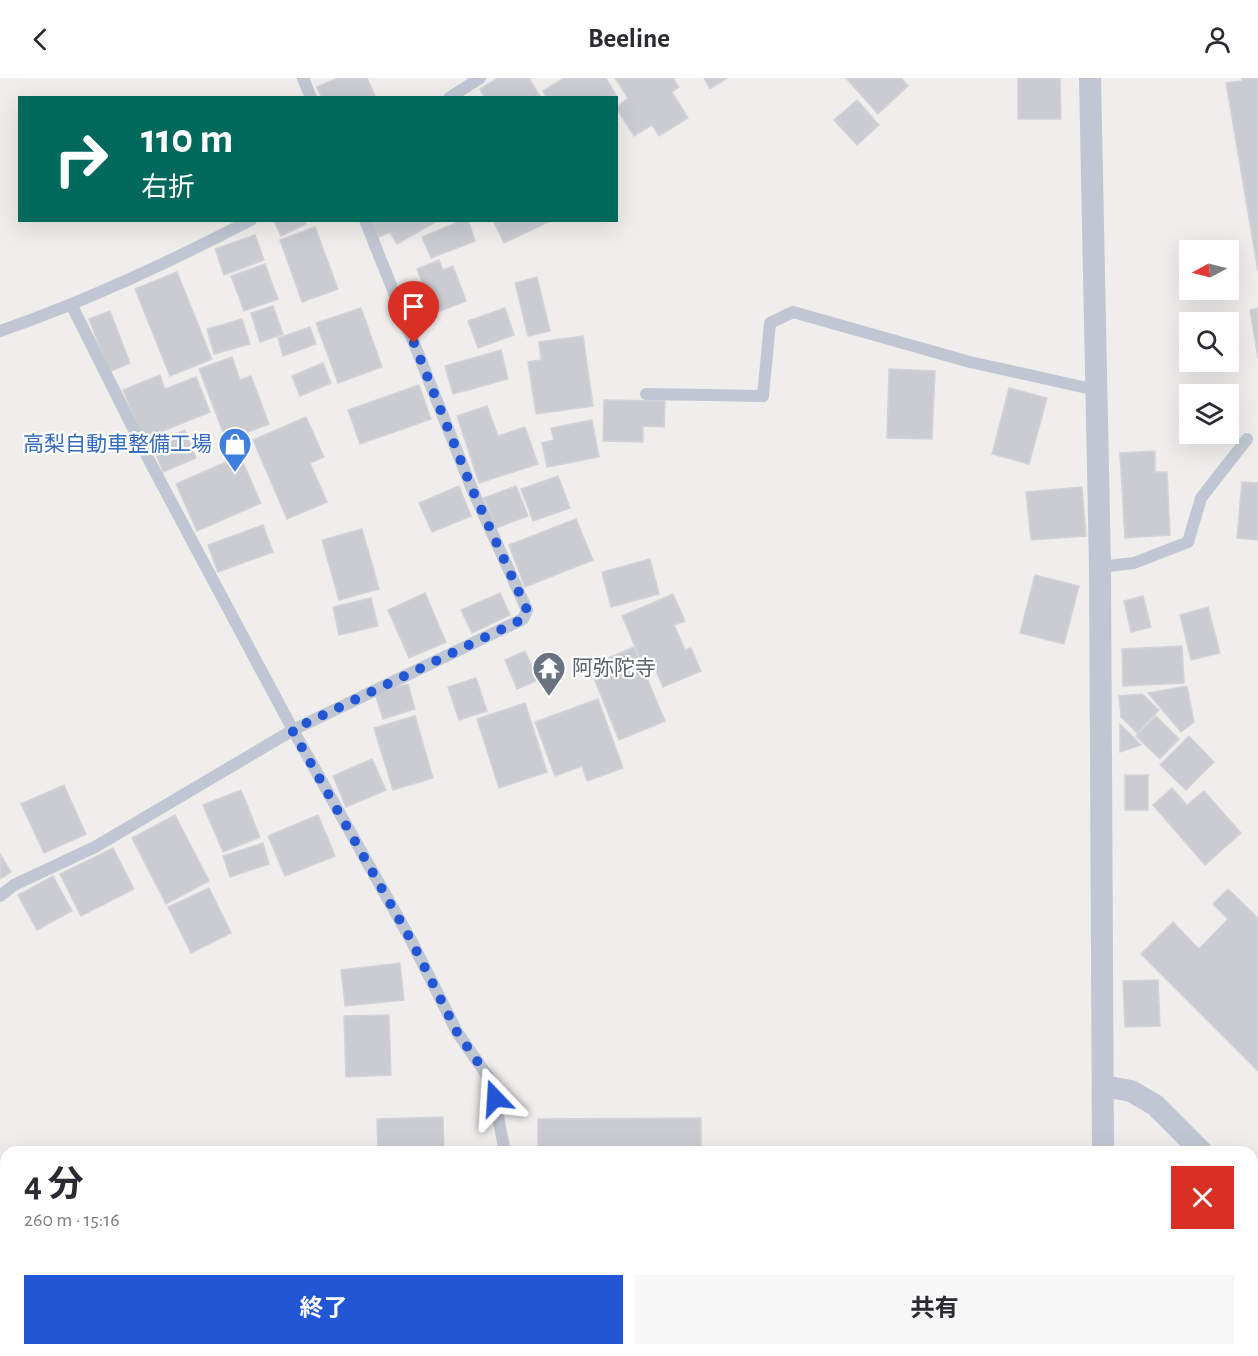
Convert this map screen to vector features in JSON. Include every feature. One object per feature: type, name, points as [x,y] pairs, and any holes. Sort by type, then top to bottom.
[{"type":"street","points":[[1090,78],[1100,567],[1103,1146]]},
{"type":"street","points":[[1104,1086],[1131,1091],[1155,1105],[1196,1146]]},
{"type":"lane","points":[[303,78],[309,96]]},
{"type":"lane","points":[[452,96],[480,78]]},
{"type":"lane","points":[[0,331],[72,306],[156,269],[247,222]]},
{"type":"lane","points":[[0,896],[14,885],[95,847],[292,730],[523,619],[527,610],[472,489],[366,222]]},
{"type":"lane","points":[[72,306],[151,464],[292,730],[412,942],[457,1032],[491,1081],[504,1146]]},
{"type":"lane","points":[[646,394],[763,396],[770,323],[793,312],[970,362],[1096,390]]},
{"type":"lane","points":[[1100,567],[1134,563],[1188,542],[1201,498],[1247,439]]},
{"type":"building","points":[[338,78],[367,78],[375,96],[321,96],[317,87]]},
{"type":"building","points":[[498,78],[529,78],[540,96],[484,96],[480,89]]},
{"type":"building","points":[[564,78],[606,78],[616,95],[546,96],[543,91]]},
{"type":"building","points":[[615,78],[673,78],[679,87],[672,92],[688,118],[659,136],[652,125],[634,136],[618,111],[618,106],[628,98]]},
{"type":"building","points":[[704,78],[727,78],[710,89]]},
{"type":"building","points":[[846,78],[901,78],[908,86],[878,114]]},
{"type":"building","points":[[1018,78],[1060,78],[1061,119],[1018,119]]},
{"type":"building","points":[[1242,78],[1258,78],[1258,271],[1226,83],[1242,81]]},
{"type":"building","points":[[857,100],[879,125],[857,145],[834,120]]},
{"type":"building","points":[[274,222],[306,222],[306,224],[281,236]]},
{"type":"building","points":[[371,222],[436,222],[397,244],[390,232],[379,237]]},
{"type":"building","points":[[458,222],[469,222],[475,241],[431,258],[422,237]]},
{"type":"building","points":[[494,222],[548,222],[504,243]]},
{"type":"building","points":[[315,227],[338,289],[302,302],[280,240]]},
{"type":"building","points":[[255,235],[264,260],[224,275],[215,249]]},
{"type":"building","points":[[439,260],[443,270],[453,266],[466,301],[420,319],[408,287],[422,282],[417,269]]},
{"type":"building","points":[[265,264],[278,299],[244,311],[231,276]]},
{"type":"building","points":[[177,272],[212,359],[170,376],[135,289]]},
{"type":"building","points":[[537,277],[550,331],[528,336],[515,283]]},
{"type":"building","points":[[273,306],[283,334],[260,342],[251,313]]},
{"type":"building","points":[[361,308],[382,367],[338,383],[316,323]]},
{"type":"building","points":[[505,308],[514,335],[478,348],[468,321]]},
{"type":"building","points":[[1258,308],[1258,358],[1250,310]]},
{"type":"building","points":[[110,311],[130,363],[109,372],[89,319]]},
{"type":"building","points":[[242,319],[250,344],[214,354],[207,329]]},
{"type":"building","points":[[310,327],[316,344],[283,356],[278,338]]},
{"type":"building","points":[[583,336],[593,406],[536,414],[528,362],[541,360],[539,342]]},
{"type":"building","points":[[501,350],[508,379],[453,394],[445,366]]},
{"type":"building","points":[[232,357],[240,380],[251,376],[269,424],[226,440],[199,369]]},
{"type":"building","points":[[323,363],[331,383],[300,396],[292,376]]},
{"type":"building","points":[[889,369],[935,371],[932,439],[887,438]]},
{"type":"building","points":[[160,375],[165,389],[196,377],[210,412],[143,439],[123,390]]},
{"type":"building","points":[[419,385],[431,419],[360,444],[348,410]]},
{"type":"building","points":[[1009,388],[1047,398],[1029,464],[992,454]]},
{"type":"building","points":[[604,400],[665,401],[664,427],[643,426],[643,442],[603,441]]},
{"type":"building","points":[[487,406],[498,436],[525,427],[538,464],[479,483],[457,416]]},
{"type":"building","points":[[306,417],[324,457],[310,463],[327,502],[287,519],[253,440]]},
{"type":"building","points":[[592,420],[599,457],[547,467],[542,443],[554,440],[551,428]]},
{"type":"building","points":[[185,430],[196,458],[163,472],[152,444]]},
{"type":"building","points":[[1155,451],[1155,472],[1167,472],[1170,535],[1125,538],[1120,453]]},
{"type":"building","points":[[240,456],[261,503],[197,531],[176,484]]},
{"type":"building","points":[[558,476],[570,508],[533,521],[521,489]]},
{"type":"building","points":[[1242,482],[1258,483],[1258,540],[1237,538]]},
{"type":"building","points":[[459,486],[471,516],[432,532],[419,503]]},
{"type":"building","points":[[516,486],[528,516],[496,528],[484,498]]},
{"type":"building","points":[[1082,487],[1086,536],[1031,540],[1026,492]]},
{"type":"building","points":[[576,519],[593,560],[525,587],[509,545]]},
{"type":"building","points":[[263,525],[273,552],[218,572],[208,545]]},
{"type":"building","points":[[362,529],[379,589],[339,600],[322,540]]},
{"type":"building","points":[[650,559],[659,594],[611,607],[602,572]]},
{"type":"building","points":[[1035,575],[1079,586],[1064,644],[1020,633]]},
{"type":"building","points":[[425,593],[446,642],[409,658],[388,610]]},
{"type":"building","points":[[500,593],[510,615],[472,633],[461,610]]},
{"type":"building","points":[[673,594],[685,621],[674,625],[685,650],[691,648],[701,671],[663,687],[653,664],[644,667],[622,616]]},
{"type":"building","points":[[1143,596],[1151,627],[1131,632],[1124,601]]},
{"type":"building","points":[[371,598],[378,626],[339,635],[333,607]]},
{"type":"building","points":[[1208,607],[1220,653],[1191,660],[1180,615]]},
{"type":"building","points":[[1182,646],[1184,683],[1123,686],[1122,649]]},
{"type":"building","points":[[634,647],[665,721],[619,740],[589,666]]},
{"type":"building","points":[[525,651],[538,680],[517,689],[505,660]]},
{"type":"building","points":[[476,678],[487,711],[459,720],[448,687]]},
{"type":"building","points":[[408,684],[415,709],[383,719],[375,694]]},
{"type":"building","points":[[1187,686],[1194,722],[1181,732],[1148,693]]},
{"type":"building","points":[[1142,694],[1159,710],[1137,733],[1121,717],[1119,696]]},
{"type":"building","points":[[598,699],[623,768],[587,781],[582,766],[555,776],[535,722]]},
{"type":"building","points":[[525,703],[547,772],[499,788],[477,719]]},
{"type":"building","points":[[415,716],[433,778],[393,790],[374,728]]},
{"type":"building","points":[[1156,716],[1179,739],[1160,759],[1136,736]]},
{"type":"building","points":[[1120,724],[1141,745],[1120,752]]},
{"type":"building","points":[[1189,736],[1214,762],[1186,790],[1160,765]]},
{"type":"building","points":[[372,759],[386,790],[346,807],[333,776]]},
{"type":"building","points":[[1125,775],[1148,775],[1148,810],[1125,810]]},
{"type":"building","points":[[64,785],[86,834],[44,853],[21,804]]},
{"type":"building","points":[[1172,788],[1187,805],[1204,791],[1241,833],[1205,865],[1153,805]]},
{"type":"building","points":[[241,790],[260,837],[223,852],[203,805]]},
{"type":"building","points":[[175,815],[209,881],[166,904],[132,838]]},
{"type":"building","points":[[318,815],[335,856],[285,876],[268,836]]},
{"type":"building","points":[[263,843],[269,864],[230,877],[223,856]]},
{"type":"building","points":[[113,848],[134,889],[81,916],[60,874]]},
{"type":"building","points":[[0,854],[11,872],[0,879]]},
{"type":"building","points":[[53,876],[72,911],[37,930],[18,895]]},
{"type":"building","points":[[209,888],[231,933],[191,953],[168,907]]},
{"type":"building","points":[[1228,889],[1258,918],[1258,1071],[1141,954],[1173,922],[1199,949],[1228,919],[1213,904]]},
{"type":"building","points":[[400,963],[404,1000],[345,1006],[341,970]]},
{"type":"building","points":[[1158,980],[1160,1026],[1125,1027],[1123,981]]},
{"type":"building","points":[[389,1015],[391,1075],[346,1077],[344,1016]]},
{"type":"building","points":[[443,1117],[444,1146],[378,1146],[377,1119]]},
{"type":"building","points":[[701,1118],[701,1146],[538,1146],[538,1119]]},
{"type":"place","name":"高梨自動車整備工場","points":[[235,473]]},
{"type":"place","name":"阿弥陀寺","points":[[549,697]]},
{"type":"route","points":[[414,343],[472,489],[527,610],[523,619],[292,730],[412,942],[457,1032],[491,1081],[495,1098]]}]
